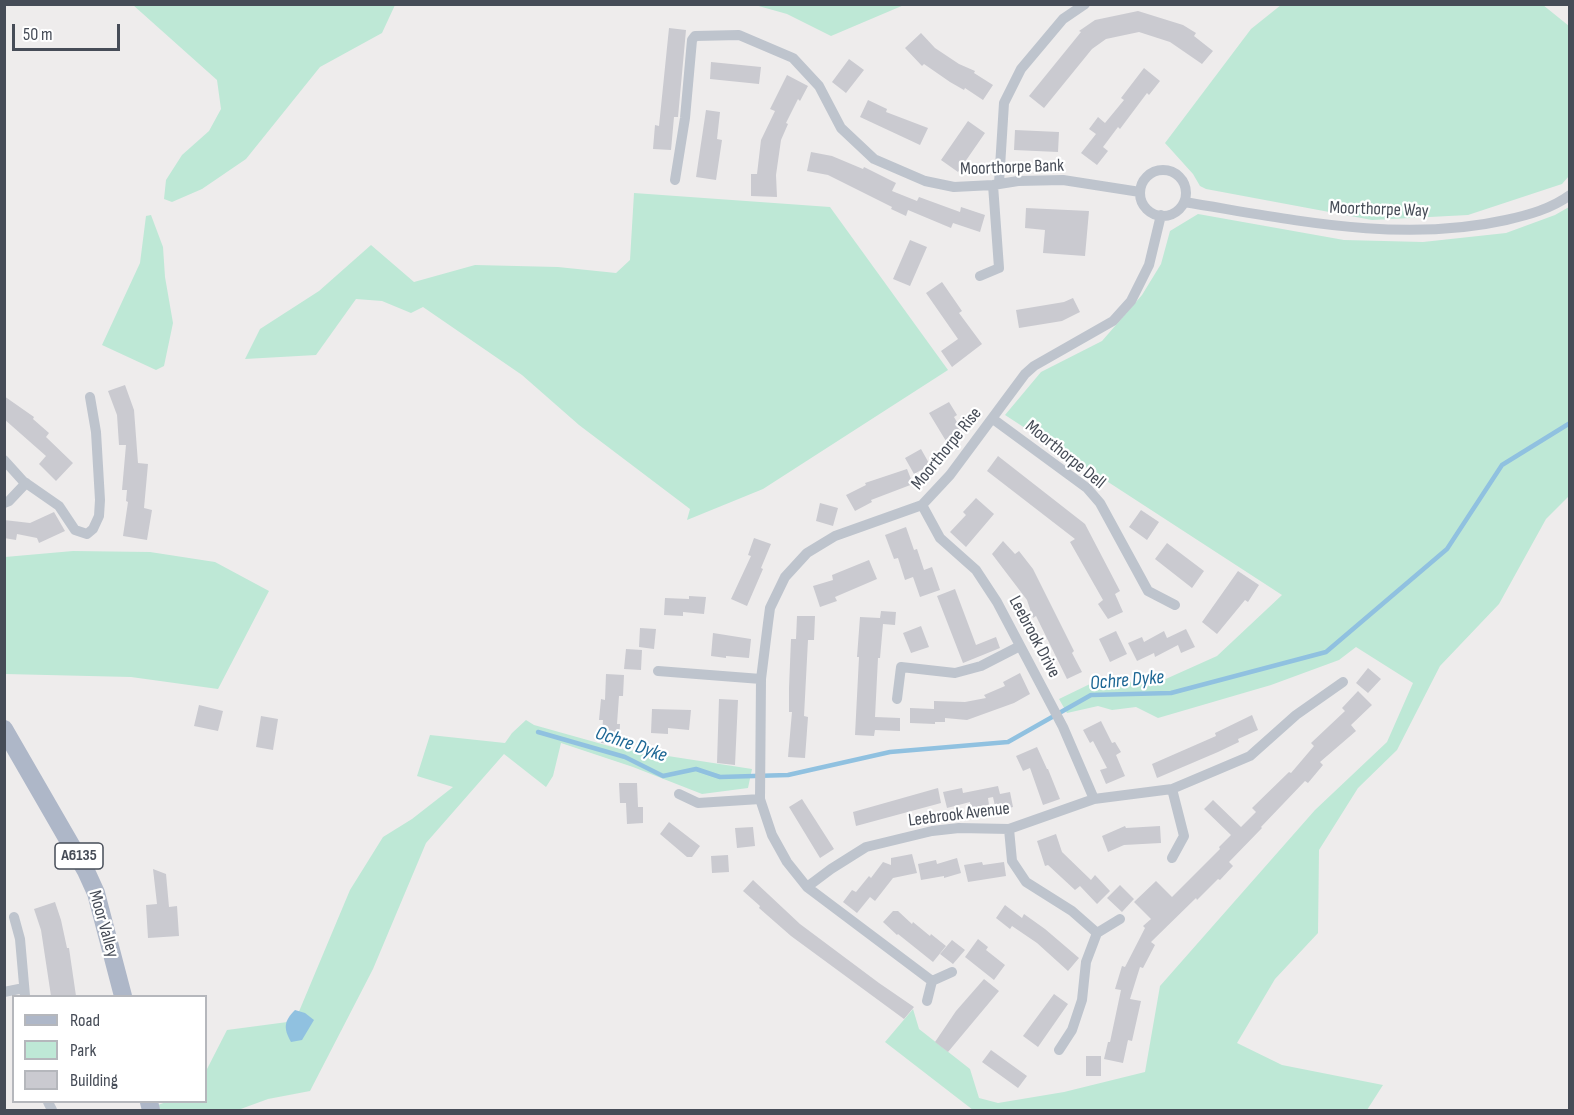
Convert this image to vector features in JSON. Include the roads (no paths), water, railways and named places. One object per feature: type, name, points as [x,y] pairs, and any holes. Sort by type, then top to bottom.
[{"type":"main road","name":"Moor Valley","points":[[4,729],[90,878],[123,995]]},
{"type":"street","points":[[980,276],[999,268],[996,184],[1004,103],[1022,69],[1063,19],[1085,4]]},
{"type":"street","name":"Moorthorpe Bank","points":[[675,180],[685,118],[692,40],[695,36],[739,35],[793,58],[819,86],[841,128],[874,159],[925,181],[954,187],[1018,180],[1063,180],[1140,192]]},
{"type":"street","points":[[1168,171],[1176,174],[1184,185],[1184,202],[1173,213],[1161,216],[1146,209],[1140,192],[1141,184],[1146,177],[1153,172],[1168,171]]},
{"type":"street","name":"Moorthorpe Way","points":[[1184,202],[1332,226],[1411,231],[1497,222],[1532,214],[1569,195]]},
{"type":"street","name":"Moorthorpe Rise","points":[[932,981],[807,887],[787,862],[772,835],[760,795],[761,679],[770,608],[785,577],[807,554],[835,536],[922,506],[950,475],[1025,374],[1034,366],[1113,321],[1131,301],[1149,265],[1161,216]]},
{"type":"street","points":[[4,460],[26,483],[59,506],[75,530],[87,534],[93,529],[99,516],[100,500],[96,432],[90,397]]},
{"type":"street","name":"Moorthorpe Dell","points":[[993,419],[1087,488],[1100,503],[1148,591],[1175,605]]},
{"type":"street","points":[[4,503],[9,501],[26,483]]},
{"type":"street","name":"Leebrook Drive","points":[[922,506],[940,538],[976,570],[997,602],[1063,727],[1094,799]]},
{"type":"street","points":[[897,699],[901,667],[955,673],[981,666],[1020,646]]},
{"type":"street","points":[[658,671],[761,679]]},
{"type":"street","name":"Leebrook Avenue","points":[[807,887],[866,847],[932,831],[960,828],[1009,828],[1094,799],[1172,789],[1250,756],[1296,715],[1343,682]]},
{"type":"street","points":[[1172,789],[1184,836],[1172,858]]},
{"type":"street","points":[[679,794],[698,803],[760,795]]},
{"type":"street","points":[[1009,828],[1012,861],[1026,882],[1072,911],[1097,933]]},
{"type":"street","points":[[4,992],[24,992],[20,939],[14,916]]},
{"type":"street","points":[[1059,1050],[1072,1030],[1082,1000],[1086,962],[1097,933],[1120,920]]},
{"type":"street","points":[[927,1001],[932,981],[952,972]]},
{"type":"water","points":[[295,1010],[305,1013],[314,1020],[302,1040],[291,1042],[286,1025]]},
{"type":"waterway","name":"Ochre Dyke","points":[[538,732],[625,757],[663,776],[696,769],[720,777],[788,775],[890,752],[1008,742],[1091,695],[1171,693],[1326,652],[1447,549],[1502,465],[1570,423]]}]
